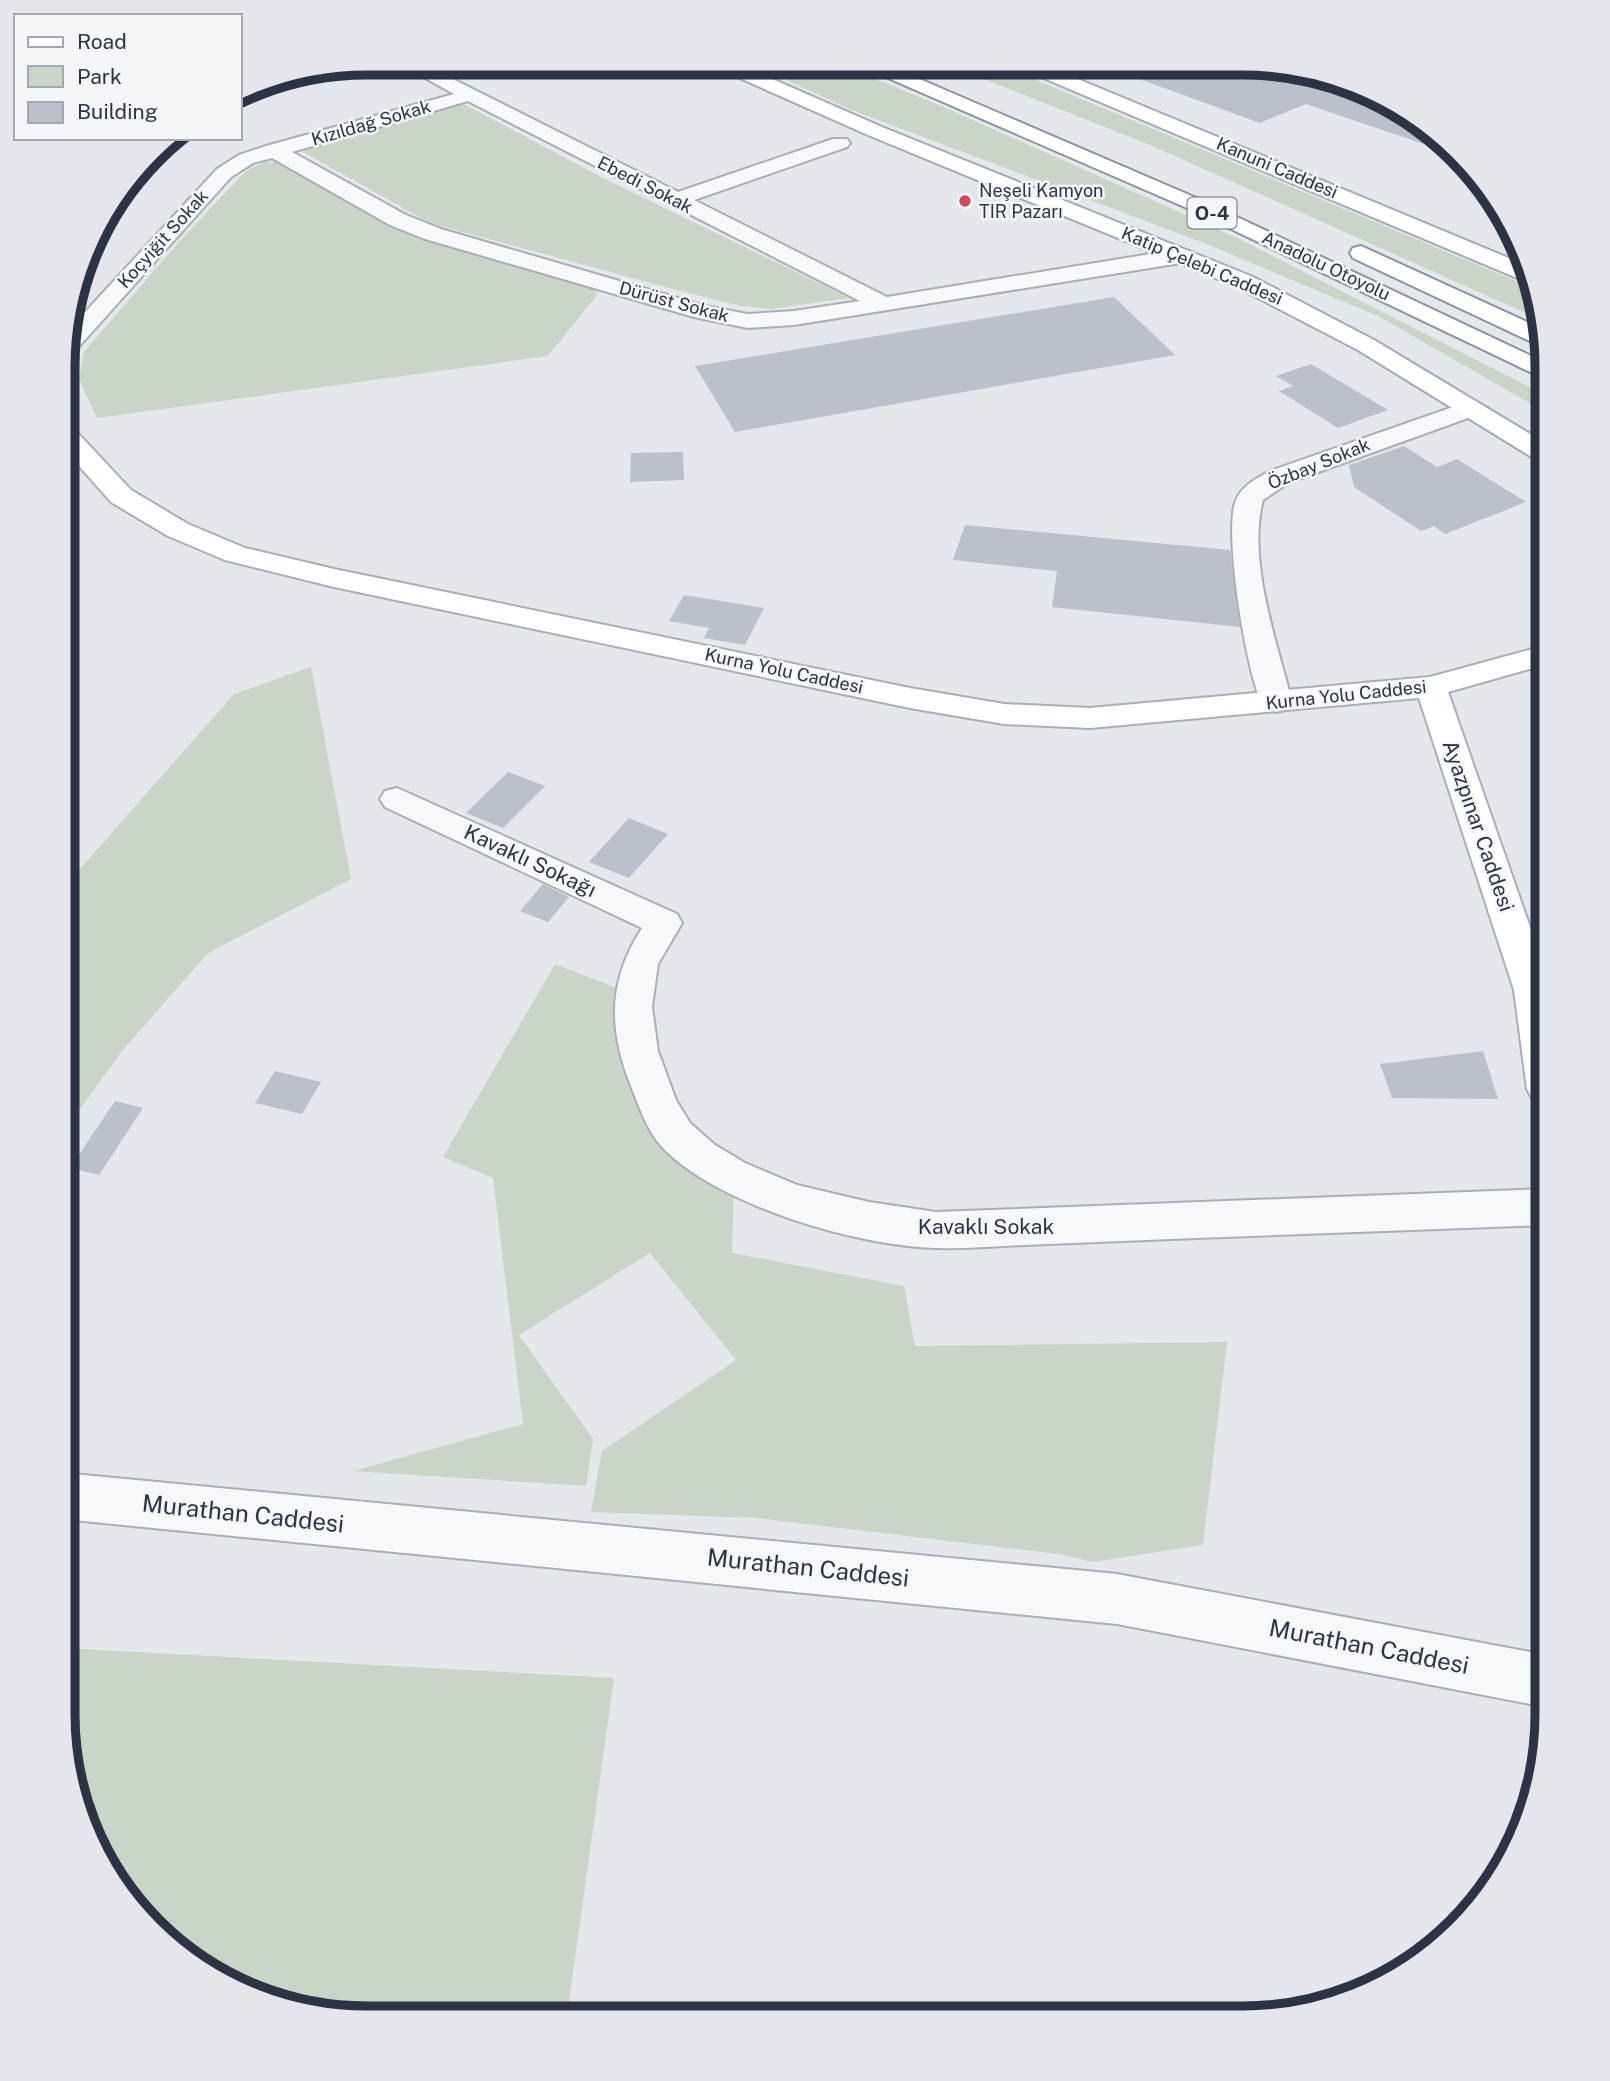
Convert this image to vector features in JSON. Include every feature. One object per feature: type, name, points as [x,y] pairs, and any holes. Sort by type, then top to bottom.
[{"type":"main road","name":"Katip Çelebi Caddesi","points":[[748,75],[875,131],[1181,256],[1307,312],[1535,448]]},
{"type":"main road","name":"Anadolu Otoyolu","points":[[896,75],[1194,204],[1535,367]]},
{"type":"main road","name":"Kanuni Caddesi","points":[[1052,75],[1518,270]]},
{"type":"main road","points":[[875,131],[1135,225],[1265,277],[1370,328],[1535,423]]},
{"type":"main road","name":"Anadolu Otoyolu","points":[[1342,245],[1532,334]]},
{"type":"main road","name":"Kurna Yolu Caddesi","points":[[75,445],[121,496],[178,530],[235,554],[334,578],[910,698],[1004,714],[1090,719],[1431,687],[1535,657]]},
{"type":"main road","name":"Ayazpınar Caddesi","points":[[1431,687],[1533,990],[1535,1004]]},
{"type":"street","name":"Ebedi Sokak","points":[[431,75],[884,304]]},
{"type":"street","name":"Kızıldağ Sokak","points":[[273,150],[470,95]]},
{"type":"street","points":[[674,200],[840,143]]},
{"type":"street","name":"Dürüst Sokak","points":[[273,150],[420,229],[702,312],[738,319],[769,321],[1181,256]]},
{"type":"street","name":"Koçyiğit Sokak","points":[[77,334],[224,173],[246,159],[273,150]]},
{"type":"street","name":"Özbay Sokak","points":[[1276,702],[1250,580],[1244,533],[1246,509],[1253,493],[1279,477],[1470,408]]},
{"type":"street","name":"Kavaklı Sokağı","points":[[397,799],[664,923]]},
{"type":"street","name":"Kavaklı Sokak","points":[[664,923],[640,964],[633,1009],[639,1060],[657,1102],[675,1133],[699,1156],[741,1180],[807,1206],[874,1224],[936,1230],[1535,1207]]},
{"type":"street","name":"Murathan Caddesi","points":[[75,1497],[1117,1599],[1535,1679]]},
{"type":"green space","points":[[776,75],[866,75],[939,105],[1237,238],[1535,390],[1535,406],[1378,316],[1204,243],[849,109]]},
{"type":"green space","points":[[974,75],[1024,75],[1522,284],[1530,315],[1150,145]]},
{"type":"green space","points":[[464,104],[603,178],[849,298],[771,309],[741,306],[673,289],[430,223],[303,152],[310,144]]},
{"type":"green space","points":[[265,162],[279,162],[426,241],[592,286],[597,295],[548,356],[97,418],[79,379],[84,352],[177,244],[240,177],[249,169]]},
{"type":"green space","points":[[311,667],[351,879],[208,953],[122,1051],[75,1116],[75,875],[234,694]]},
{"type":"green space","points":[[555,964],[627,992],[618,1019],[623,1064],[647,1118],[734,1187],[732,1253],[904,1286],[915,1346],[1227,1342],[1203,1545],[1092,1562],[1059,1554],[756,1518],[591,1512],[602,1451],[736,1360],[650,1253],[519,1335],[593,1439],[586,1486],[353,1471],[523,1424],[493,1178],[443,1157]]},
{"type":"green space","points":[[75,1649],[614,1678],[568,2006],[348,2005],[292,1996],[238,1976],[205,1957],[175,1933],[148,1906],[124,1876],[97,1826],[85,1789],[78,1752]]},
{"type":"building","points":[[1128,75],[1262,76],[1318,85],[1355,97],[1389,114],[1435,148],[1306,104],[1260,123]]},
{"type":"building","points":[[1114,297],[1175,355],[735,432],[695,366]]},
{"type":"building","points":[[1311,364],[1388,410],[1338,428],[1279,391],[1293,386],[1276,376]]},
{"type":"building","points":[[1404,446],[1437,467],[1457,459],[1526,502],[1445,534],[1434,526],[1421,531],[1354,487],[1349,465]]},
{"type":"building","points":[[683,452],[684,480],[630,482],[631,453]]},
{"type":"building","points":[[965,525],[1230,550],[1240,627],[1052,607],[1057,571],[953,560]]},
{"type":"building","points":[[684,595],[764,608],[745,645],[704,638],[709,628],[669,621]]},
{"type":"building","points":[[508,772],[545,786],[503,828],[466,813]]},
{"type":"building","points":[[629,818],[668,834],[629,878],[589,862]]},
{"type":"building","points":[[543,884],[569,897],[548,922],[520,911]]},
{"type":"building","points":[[1483,1051],[1498,1099],[1392,1098],[1380,1064]]},
{"type":"building","points":[[275,1071],[321,1082],[302,1114],[255,1103]]},
{"type":"building","points":[[115,1101],[143,1108],[99,1175],[75,1169],[75,1161]]},
{"type":"place","name":"Neşeli Kamyon TIR Pazarı","points":[[965,201]]}]
